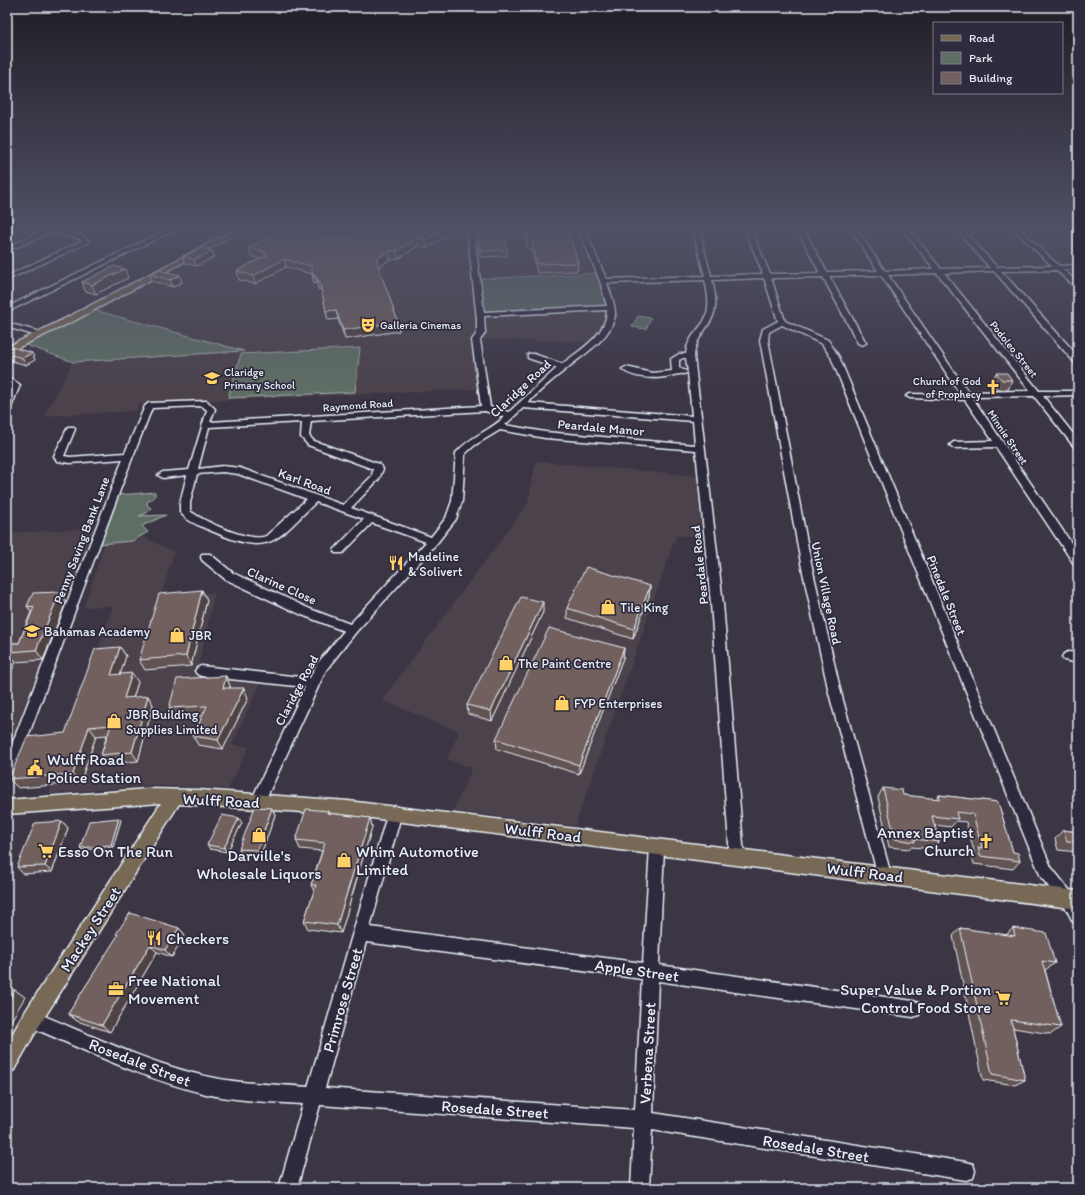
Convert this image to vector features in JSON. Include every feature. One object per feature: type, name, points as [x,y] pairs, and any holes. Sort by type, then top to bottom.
[{"type":"main road","points":[[7,346],[130,283]]},
{"type":"main road","points":[[7,350],[73,318],[140,283]]},
{"type":"main road","name":"Wulff Road","points":[[7,807],[148,796],[258,801],[395,812],[1072,900]]},
{"type":"main road","name":"Mackey Street","points":[[7,1063],[32,1019],[174,797]]},
{"type":"street","points":[[7,310],[63,283]]},
{"type":"street","points":[[477,283],[481,316],[481,333],[477,337],[486,408]]},
{"type":"street","points":[[481,316],[611,308],[604,283]]},
{"type":"street","name":"Peardale Road","points":[[708,283],[711,314],[690,344],[690,356],[717,604],[737,857]]},
{"type":"street","points":[[769,283],[782,322]]},
{"type":"street","points":[[828,283],[862,343]]},
{"type":"street","name":"Minnie Street","points":[[889,283],[1078,561]]},
{"type":"street","name":"Podoleo Street","points":[[946,283],[1078,446]]},
{"type":"street","points":[[1007,283],[1078,361]]},
{"type":"street","name":"Claridge Road","points":[[258,801],[321,667],[352,629],[433,541],[455,511],[461,453],[472,443],[499,427],[563,367],[587,349],[601,335],[610,320],[611,308]]},
{"type":"street","name":"Union Village Road","points":[[782,322],[766,331],[764,340],[806,563],[835,693],[884,875]]},
{"type":"street","name":"Pinedale Street","points":[[782,322],[824,342],[835,357],[1046,872],[1072,900],[1078,916]]},
{"type":"street","points":[[7,325],[34,333]]},
{"type":"street","points":[[531,356],[563,367]]},
{"type":"street","points":[[679,371],[675,369],[675,359],[682,356],[690,356]]},
{"type":"street","points":[[626,369],[652,375],[667,374],[679,371],[692,374]]},
{"type":"street","points":[[7,378],[16,385],[7,407]]},
{"type":"street","points":[[910,396],[1078,393]]},
{"type":"street","name":"Penny Saving Bank Lane","points":[[7,774],[128,456],[149,406],[204,403],[211,409],[205,425]]},
{"type":"street","points":[[522,405],[698,419]]},
{"type":"street","name":"Raymond Road","points":[[205,425],[486,408],[511,416]]},
{"type":"street","points":[[307,419],[305,437],[310,443],[376,466],[378,469],[376,477],[344,509]]},
{"type":"street","points":[[205,425],[192,472],[185,504],[185,512],[199,521],[254,542],[265,541],[314,498]]},
{"type":"street","name":"Peardale Manor","points":[[499,427],[545,435],[701,448]]},
{"type":"street","points":[[71,429],[59,456],[60,459],[70,460],[128,456]]},
{"type":"street","points":[[954,445],[998,444]]},
{"type":"street","name":"Karl Road","points":[[163,475],[223,469],[240,471],[433,541]]},
{"type":"street","points":[[339,551],[371,518]]},
{"type":"street","name":"Clarine Close","points":[[206,557],[229,576],[306,612],[352,629]]},
{"type":"street","points":[[201,671],[313,683]]},
{"type":"street","name":"Primrose Street","points":[[288,1188],[395,812]]},
{"type":"street","name":"Verbena Street","points":[[640,1188],[657,847]]},
{"type":"street","name":"Apple Street","points":[[361,934],[651,972],[913,1009]]},
{"type":"street","name":"Rosedale Street","points":[[32,1019],[161,1073],[202,1086],[233,1090],[644,1120],[966,1171]]},
{"type":"shaded area","points":[[138,283],[607,283],[615,309],[615,317],[609,332],[600,342],[471,339],[478,389],[139,404],[136,411],[44,416],[73,362],[21,343]]},
{"type":"shaded area","points":[[536,461],[697,476],[702,536],[676,536],[575,826],[453,811],[472,768],[447,759],[459,732],[382,700],[528,503]]},
{"type":"shaded area","name":"Bahamas Academy","points":[[97,528],[7,761],[7,533]]},
{"type":"shaded area","name":"JBR","points":[[138,534],[174,552],[161,597],[215,592],[198,667],[264,675],[232,745],[249,747],[228,789],[151,785],[49,794],[113,606],[84,607],[105,542]]},
{"type":"green space","points":[[477,283],[602,283],[608,307],[484,313]]},
{"type":"green space","points":[[90,309],[244,351],[73,362],[23,344]]},
{"type":"green space","points":[[638,316],[651,318],[646,329],[632,327]]},
{"type":"green space","points":[[360,348],[355,392],[228,398],[241,354]]},
{"type":"green space","points":[[155,492],[155,497],[148,501],[147,505],[151,508],[147,513],[139,516],[166,515],[142,526],[148,532],[132,541],[100,544],[118,495]]},
{"type":"building","points":[[85,283],[97,283],[92,285]]},
{"type":"building","points":[[320,283],[384,283],[398,322],[343,330],[336,310],[326,311]]},
{"type":"building","points":[[7,346],[32,353],[22,358],[7,354]]},
{"type":"building","points":[[996,373],[1007,373],[1012,380],[1002,380]]},
{"type":"building","name":"Tile King","points":[[586,567],[650,586],[634,629],[567,608]]},
{"type":"building","name":"JBR","points":[[202,590],[186,656],[139,660],[159,594]]},
{"type":"building","points":[[60,592],[36,650],[9,652],[7,655],[7,643],[19,643],[34,607],[27,606],[33,593]]},
{"type":"building","name":"The Paint Centre","points":[[521,597],[543,602],[491,711],[467,705]]},
{"type":"building","name":"FYP Enterprises","points":[[549,628],[624,648],[579,765],[496,739]]},
{"type":"building","points":[[120,647],[111,675],[132,673],[124,698],[148,696],[132,752],[101,755],[111,725],[89,727],[73,774],[9,779],[27,737],[65,733],[95,649]]},
{"type":"building","points":[[226,676],[223,688],[244,688],[218,740],[193,736],[207,706],[169,708],[177,679]]},
{"type":"building","points":[[883,788],[902,790],[903,795],[940,799],[939,795],[998,802],[1013,852],[1018,853],[1020,861],[980,856],[978,847],[982,848],[973,814],[956,812],[958,819],[932,816],[939,842],[914,839],[915,842],[895,839]]},
{"type":"building","points":[[255,807],[272,808],[257,850],[239,849]]},
{"type":"building","name":"Whim Automotive Limited","points":[[306,809],[370,818],[337,925],[304,921],[316,885],[311,885],[325,843],[296,840]]},
{"type":"building","points":[[222,815],[239,818],[224,848],[207,845]]},
{"type":"building","points":[[119,818],[111,845],[80,848],[89,821]]},
{"type":"building","points":[[62,821],[45,866],[17,867],[35,823]]},
{"type":"building","points":[[1063,830],[1078,832],[1078,842],[1067,841]]},
{"type":"building","points":[[130,913],[179,928],[165,950],[150,945],[102,1025],[68,1014],[118,935],[116,934]]},
{"type":"building","name":"Super Value & Portion Control Food Store","points":[[960,928],[1015,936],[1013,928],[1046,933],[1055,963],[1042,961],[1061,1027],[1011,1020],[1025,1080],[992,1074]]},
{"type":"building","points":[[7,989],[15,990],[7,1003]]},
{"type":"place","name":"Galleria Cinemas","points":[[368,325]]},
{"type":"place","name":"Claridge Primary School","points":[[212,378]]},
{"type":"place","name":"Church of God of Prophecy","points":[[993,387]]},
{"type":"place","name":"Madeline & Solivert","points":[[396,563]]},
{"type":"place","name":"Tile King","points":[[608,607]]},
{"type":"place","name":"Bahamas Academy","points":[[32,631]]},
{"type":"place","name":"JBR","points":[[177,635]]},
{"type":"place","name":"The Paint Centre","points":[[506,663]]},
{"type":"place","name":"FYP Enterprises","points":[[562,703]]},
{"type":"place","name":"JBR Building Supplies Limited","points":[[114,721]]},
{"type":"place","name":"Wulff Road Police Station","points":[[35,768]]},
{"type":"place","name":"Darville's Wholesale Liquors","points":[[259,835]]},
{"type":"place","name":"Annex Baptist Church","points":[[986,841]]},
{"type":"place","name":"Esso On The Run","points":[[46,851]]},
{"type":"place","name":"Whim Automotive Limited","points":[[344,860]]},
{"type":"place","name":"Checkers","points":[[154,938]]},
{"type":"place","name":"Free National Movement","points":[[116,989]]},
{"type":"place","name":"Super Value & Portion Control Food Store","points":[[1003,998]]}]
